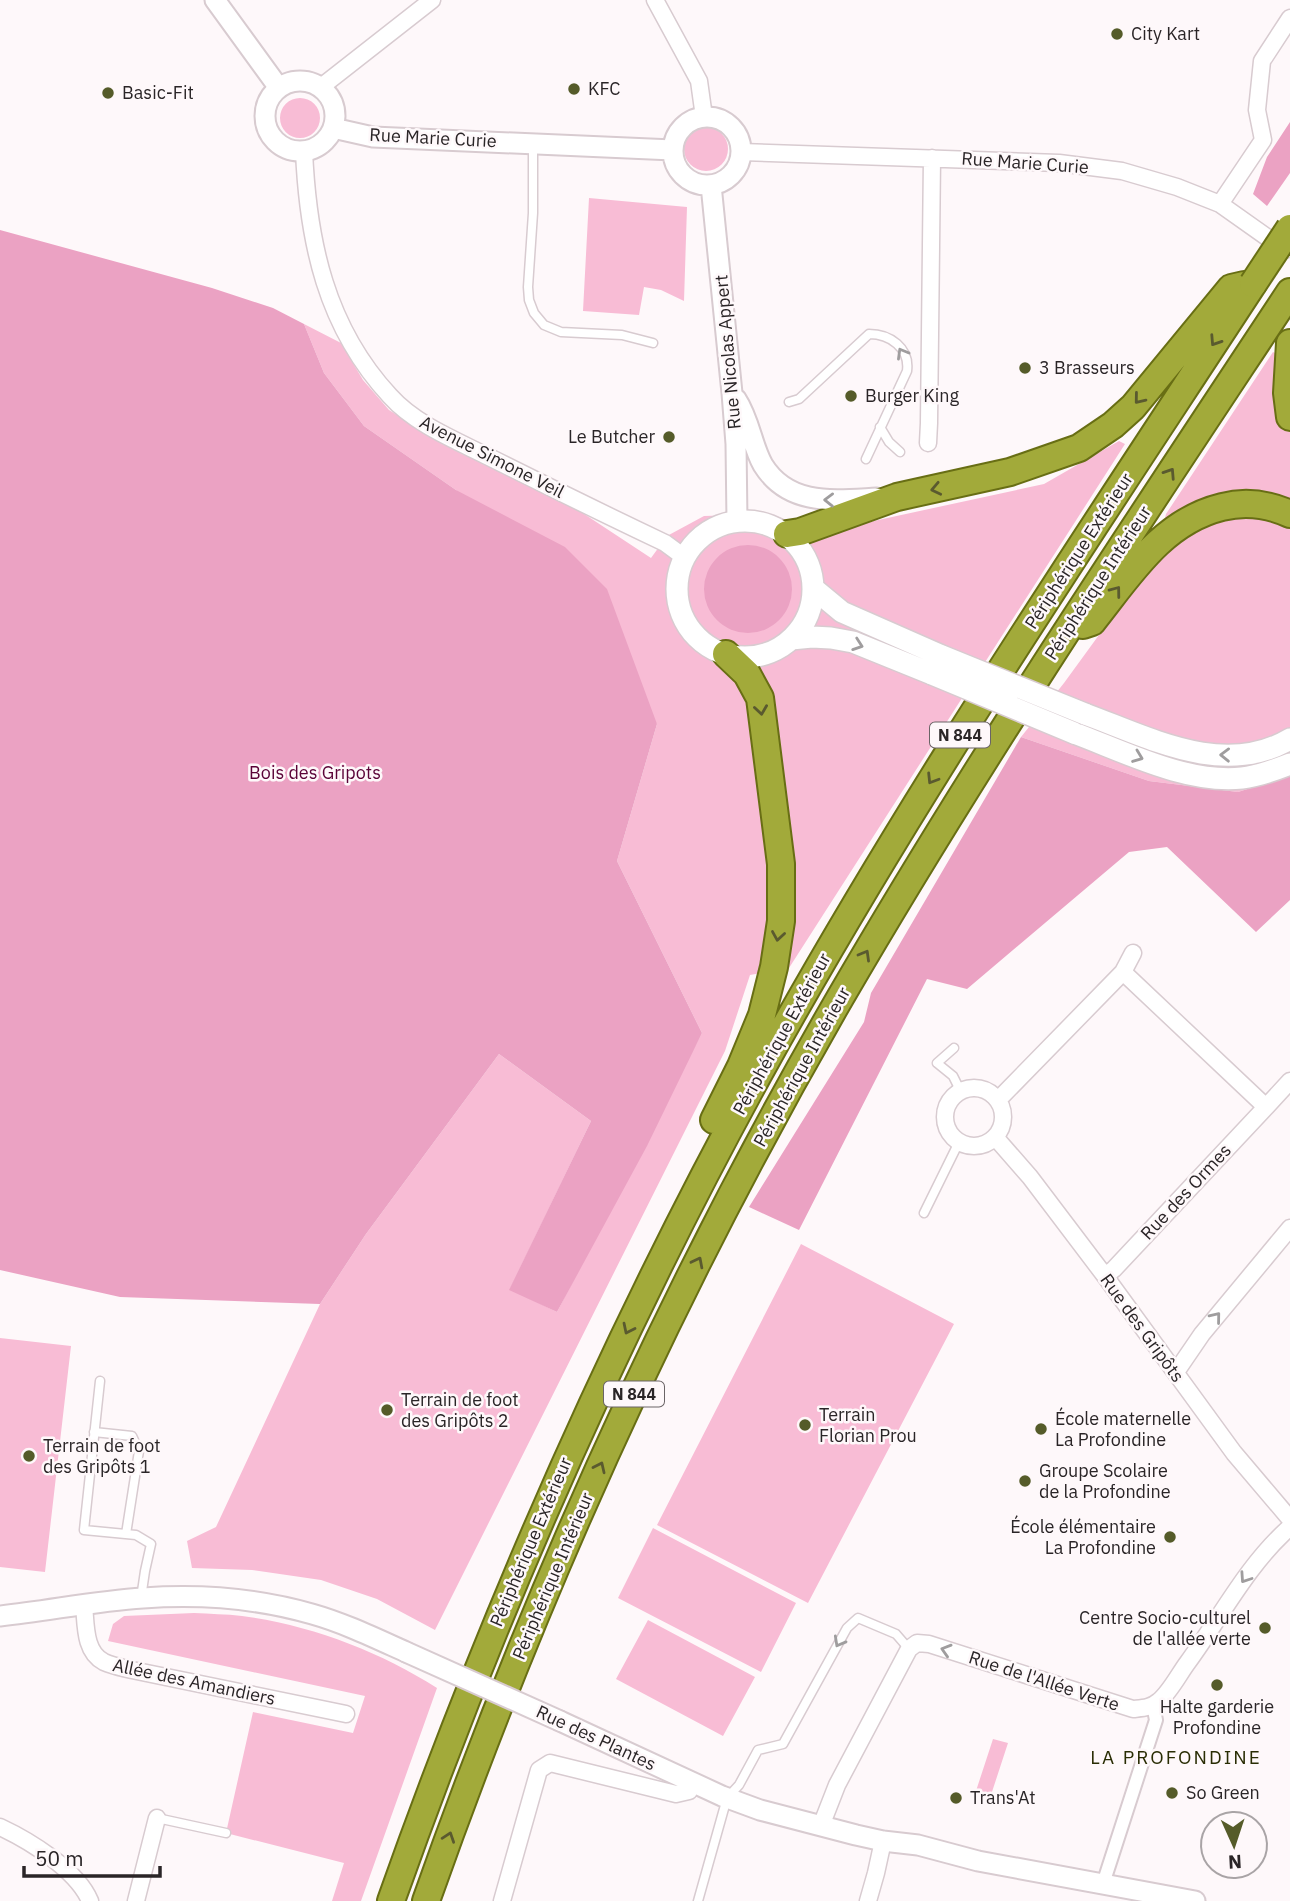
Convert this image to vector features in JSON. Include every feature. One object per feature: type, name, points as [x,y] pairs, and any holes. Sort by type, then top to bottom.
[{"type":"highway","name":"Périphérique Extérieur","points":[[391,1901],[447,1745],[537,1527],[601,1384],[691,1202],[793,1013],[905,823],[1035,617],[1253,284],[1289,240]]},
{"type":"highway","points":[[787,534],[800,532],[897,497],[1010,472],[1079,448],[1113,425],[1133,407],[1231,288],[1253,284]]},
{"type":"highway","name":"Périphérique Intérieur","points":[[426,1901],[476,1764],[604,1458],[690,1279],[750,1163],[838,1002],[951,812],[1065,633],[1290,292]]},
{"type":"highway","points":[[1290,343],[1287,393],[1290,417]]},
{"type":"highway","points":[[1065,633],[1091,622],[1154,545],[1192,517],[1231,504],[1255,503],[1290,514]]},
{"type":"highway","points":[[691,1202],[689,1173],[741,1066],[762,1015],[774,967],[781,921],[781,864],[760,698],[747,674],[726,654]]},
{"type":"main road","points":[[737,521],[755,521],[787,534],[798,545],[812,572],[812,602],[808,616],[791,639],[780,648],[754,656],[726,654],[702,642],[685,621],[680,609],[677,583],[684,557],[701,537],[724,524],[737,521]]},
{"type":"main road","points":[[813,588],[842,612],[937,665],[1074,733],[1164,767],[1210,777],[1244,778],[1290,764]]},
{"type":"main road","points":[[791,639],[822,638],[853,642],[937,665],[1172,746],[1211,755],[1255,752],[1290,738]]},
{"type":"street","points":[[215,0],[279,88]]},
{"type":"street","points":[[321,87],[432,0]]},
{"type":"street","points":[[655,0],[699,81],[704,117]]},
{"type":"street","points":[[1220,204],[1263,140],[1257,110],[1262,61],[1290,18]]},
{"type":"street","points":[[299,81],[321,87],[334,106],[333,128],[328,138],[319,146],[303,151],[284,148],[268,131],[265,120],[271,97],[279,88],[299,81]]},
{"type":"street","points":[[704,117],[719,119],[729,125],[739,138],[741,152],[740,162],[733,173],[726,179],[711,184],[700,184],[687,178],[677,166],[673,150],[675,138],[682,128],[694,119],[704,117]]},
{"type":"street","name":"Rue Marie Curie","points":[[333,128],[373,137],[673,150]]},
{"type":"street","name":"Avenue Simone Veil","points":[[303,151],[309,217],[326,290],[344,332],[391,397],[414,416],[456,440],[665,543],[684,557]]},
{"type":"street","name":"Rue Marie Curie","points":[[741,152],[1059,163],[1122,171],[1177,187],[1220,204],[1289,240]]},
{"type":"street","points":[[928,443],[932,158]]},
{"type":"street","name":"Rue Nicolas Appert","points":[[711,184],[736,444],[737,521]]},
{"type":"street","points":[[732,393],[744,411],[763,465],[795,494],[818,500],[897,497]]},
{"type":"street","points":[[998,1100],[1123,972],[1133,953]]},
{"type":"street","points":[[1123,972],[1266,1107]]},
{"type":"street","name":"Rue des Ormes","points":[[1105,1276],[1290,1081]]},
{"type":"street","points":[[970,1087],[988,1090],[998,1100],[1003,1113],[1002,1127],[995,1137],[985,1144],[970,1146],[959,1142],[950,1134],[945,1125],[945,1107],[954,1094],[970,1087]]},
{"type":"street","name":"Rue des Gripôts","points":[[995,1137],[1030,1177],[1105,1276],[1234,1453],[1289,1518]]},
{"type":"street","points":[[1176,1372],[1211,1323],[1290,1228]]},
{"type":"street","points":[[1103,1884],[1156,1720],[1153,1705],[1160,1700],[1205,1639],[1249,1572],[1279,1537],[1289,1518]]},
{"type":"street","name":"Rue des Plantes","points":[[0,1615],[141,1598],[192,1596],[291,1608],[338,1623],[406,1652],[727,1798],[760,1810],[883,1841],[918,1845],[978,1861],[1195,1901]]},
{"type":"street","name":"Allée des Amandiers","points":[[84,1605],[89,1643],[94,1654],[104,1662],[346,1714]]},
{"type":"street","name":"Rue de l'Allée Verte","points":[[909,1649],[918,1643],[929,1644],[1133,1709],[1153,1705]]},
{"type":"street","points":[[821,1826],[837,1785],[909,1649]]},
{"type":"street","points":[[502,1901],[539,1770],[550,1763],[676,1794],[689,1791],[692,1782]]},
{"type":"street","points":[[136,1901],[157,1818]]},
{"type":"street","points":[[0,1827],[22,1837],[46,1854],[78,1881],[90,1901]]},
{"type":"street","points":[[867,1901],[883,1841]]},
{"type":"lane","points":[[533,144],[533,213],[528,287],[534,313],[544,325],[561,332],[622,335],[653,343]]},
{"type":"lane","points":[[789,402],[799,399],[869,334],[889,337],[906,355],[907,371],[866,459]]},
{"type":"lane","points":[[880,427],[889,442],[901,452]]},
{"type":"lane","points":[[954,1048],[937,1063],[953,1076],[960,1090]]},
{"type":"lane","points":[[924,1213],[959,1142]]},
{"type":"lane","points":[[100,1381],[84,1530],[136,1535],[152,1544],[141,1598]]},
{"type":"lane","points":[[94,1432],[132,1436],[139,1451],[126,1534]]},
{"type":"lane","points":[[698,1901],[727,1798],[739,1785],[758,1750],[783,1744],[847,1628],[858,1618],[896,1634],[909,1649]]},
{"type":"lane","points":[[157,1818],[226,1833]]},
{"type":"shaded area","points":[[300,98],[314,104],[320,118],[314,132],[300,138],[286,132],[280,118],[286,104]]},
{"type":"shaded area","points":[[706,127],[721,134],[728,149],[721,164],[706,171],[691,164],[684,149],[691,134]]},
{"type":"shaded area","points":[[589,198],[687,207],[684,301],[661,290],[644,287],[639,315],[583,311]]},
{"type":"shaded area","points":[[304,324],[341,343],[363,380],[389,410],[450,448],[572,506],[651,558],[667,536],[704,516],[771,514],[797,524],[846,527],[1044,484],[1119,441],[1125,444],[789,968],[750,975],[725,1051],[435,1630],[377,1599],[321,1580],[252,1570],[192,1568],[187,1541],[216,1527],[320,1304],[366,1234],[499,1054],[591,1121],[510,1289],[557,1312],[702,1033],[617,861],[657,724],[456,490],[364,426],[324,373]]},
{"type":"shaded area","points":[[1273,352],[1290,361],[1290,775],[1238,792],[1149,781],[1021,737],[1155,558],[1166,514]]},
{"type":"shaded area","name":"Terrain Florian Prou","points":[[801,1244],[954,1324],[808,1603],[657,1525]]},
{"type":"shaded area","name":"Terrain de foot des Gripôts 1","points":[[0,1338],[71,1346],[45,1572],[0,1567]]},
{"type":"shaded area","points":[[653,1528],[796,1603],[761,1672],[618,1598]]},
{"type":"shaded area","points":[[194,1613],[268,1620],[318,1633],[392,1662],[437,1688],[361,1901],[332,1901],[344,1863],[226,1833],[253,1712],[353,1733],[365,1696],[108,1641],[113,1624],[124,1616]]},
{"type":"shaded area","points":[[648,1620],[755,1677],[723,1736],[616,1679]]},
{"type":"shaded area","points":[[993,1739],[1008,1743],[990,1798],[975,1794]]},
{"type":"green space","points":[[1290,122],[1290,173],[1267,206],[1253,194],[1267,157]]},
{"type":"green space","name":"Bois des Gripots","points":[[0,230],[212,288],[273,308],[304,324],[324,373],[364,426],[456,490],[565,547],[607,589],[657,724],[617,861],[702,1033],[647,1146],[557,1312],[509,1290],[591,1121],[499,1054],[366,1234],[320,1304],[120,1297],[0,1270]]},
{"type":"green space","points":[[748,545],[765,548],[779,558],[789,572],[792,589],[789,606],[779,620],[765,630],[748,633],[731,630],[717,620],[707,606],[704,589],[707,572],[717,558],[731,548]]},
{"type":"green space","points":[[1021,737],[1149,781],[1238,792],[1290,775],[1290,900],[1256,932],[1167,847],[1129,852],[967,989],[927,979],[799,1230],[749,1207],[864,1022],[871,993]]},
{"type":"place","name":"City Kart","points":[[1117,34]]},
{"type":"place","name":"KFC","points":[[574,89]]},
{"type":"place","name":"Basic-Fit","points":[[108,93]]},
{"type":"place","name":"3 Brasseurs","points":[[1025,368]]},
{"type":"place","name":"Burger King","points":[[851,396]]},
{"type":"place","name":"Le Butcher","points":[[669,437]]},
{"type":"place","name":"Terrain de foot des Gripôts 2","points":[[387,1410]]},
{"type":"place","name":"Terrain Florian Prou","points":[[805,1425]]},
{"type":"place","name":"École maternelle La Profondine","points":[[1041,1429]]},
{"type":"place","name":"Terrain de foot des Gripôts 1","points":[[29,1456]]},
{"type":"place","name":"Groupe Scolaire de la Profondine","points":[[1025,1481]]},
{"type":"place","name":"École élémentaire La Profondine","points":[[1170,1537]]},
{"type":"place","name":"Centre Socio-culturel de l'allée verte","points":[[1265,1628]]},
{"type":"place","name":"Halte garderie Profondine","points":[[1217,1685]]},
{"type":"place","name":"So Green","points":[[1172,1793]]},
{"type":"place","name":"Trans'At","points":[[956,1798]]},
{"type":"district","name":"LA PROFONDINE","points":[[1176,1757]]}]
